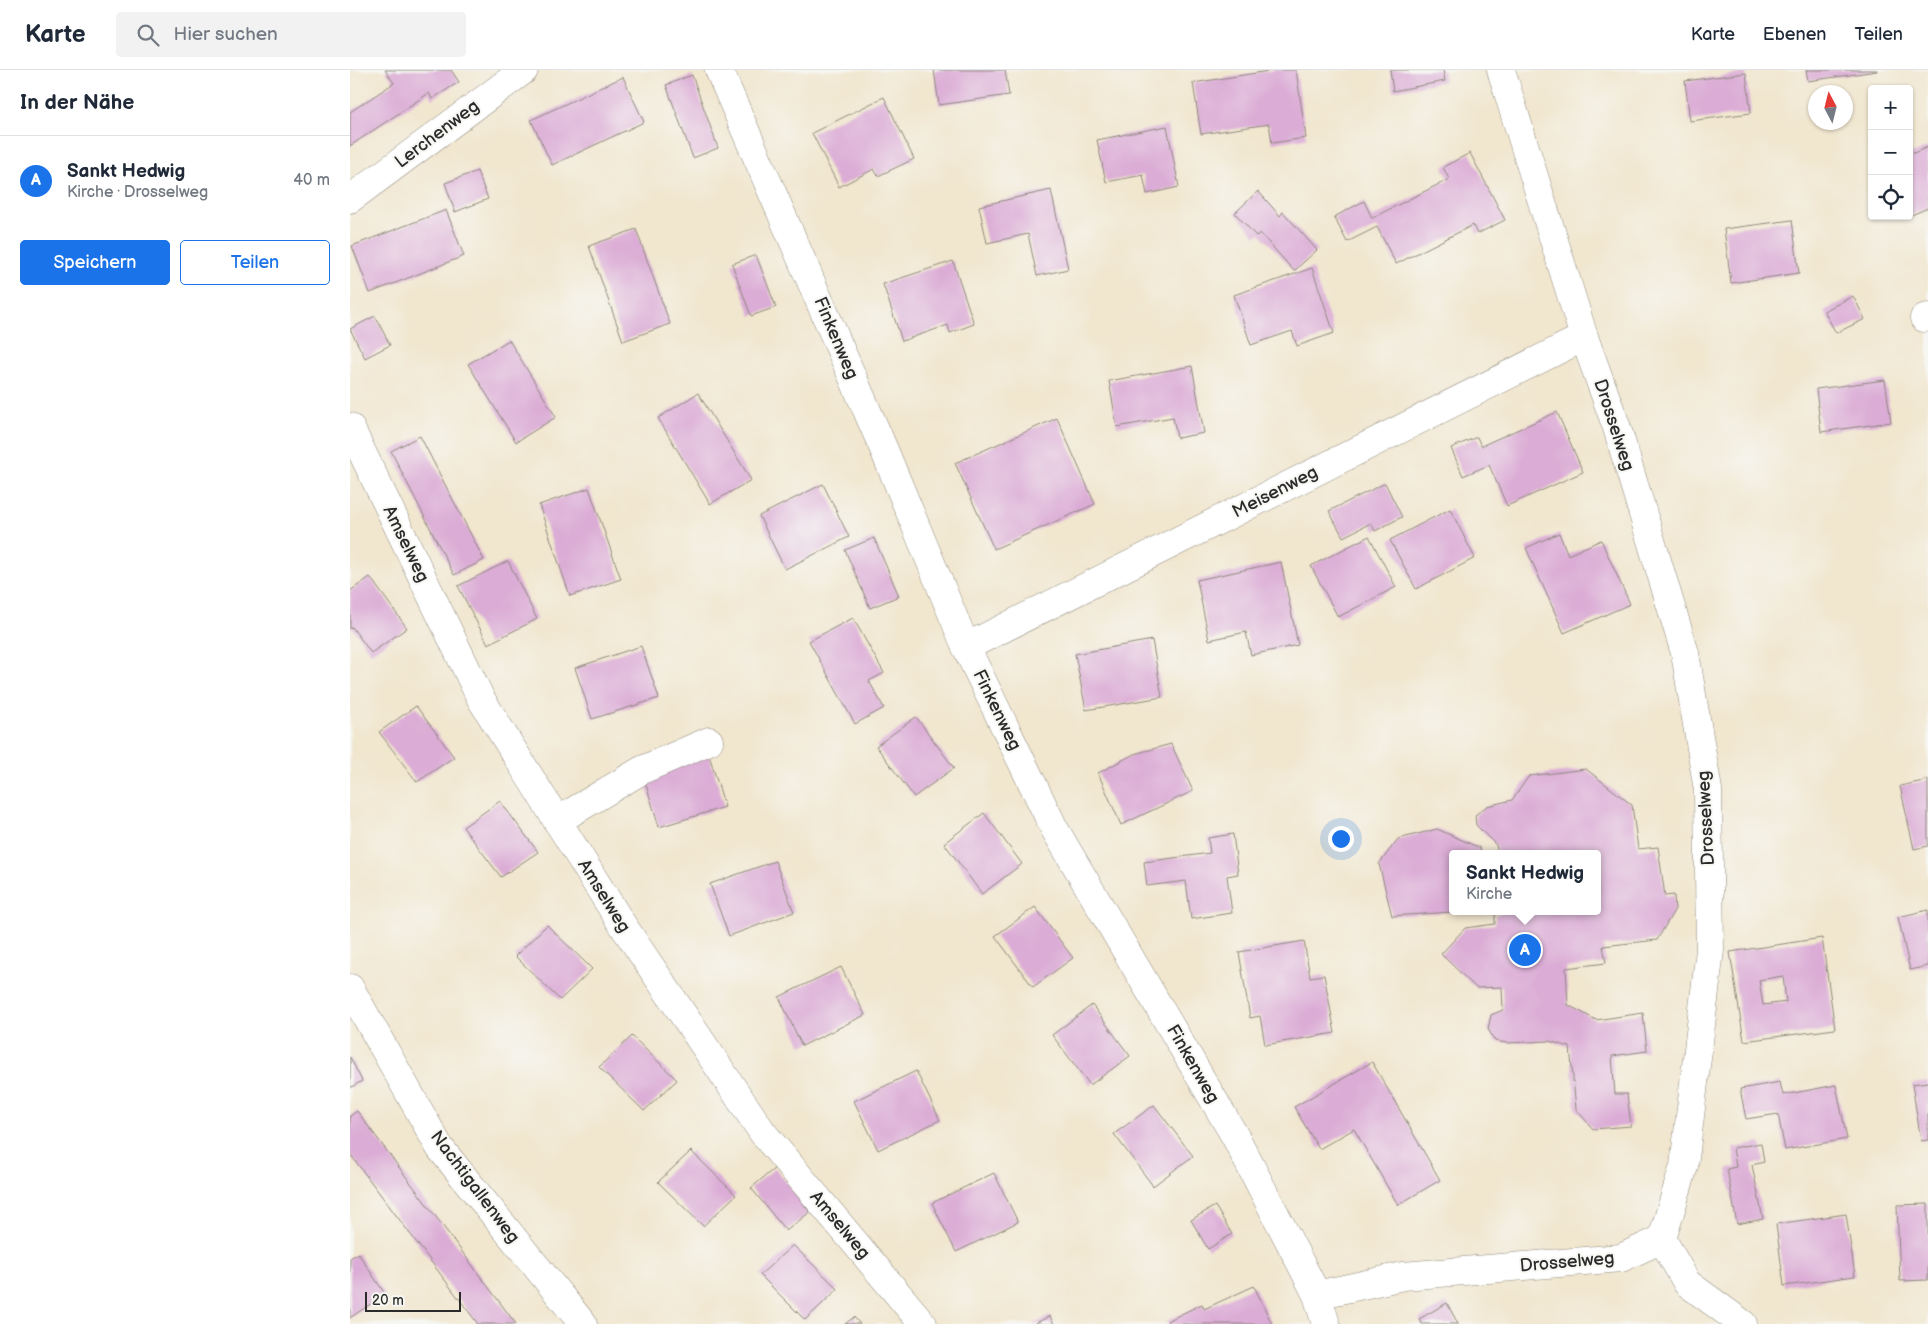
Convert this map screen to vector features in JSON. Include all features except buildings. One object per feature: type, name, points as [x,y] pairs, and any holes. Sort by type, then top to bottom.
[{"type":"street","name":"Lerchenweg","points":[[350,199],[524,70]]},
{"type":"street","name":"Finkenweg","points":[[718,70],[882,445],[966,648],[1054,828],[1236,1138],[1317,1295],[1326,1324]]},
{"type":"street","name":"Drosselweg","points":[[1317,1295],[1403,1276],[1621,1258],[1662,1239],[1684,1166],[1710,950],[1708,790],[1685,653],[1617,428],[1584,337],[1501,70]]},
{"type":"street","name":"Meisenweg","points":[[966,648],[1584,337]]},
{"type":"street","name":"Amselweg","points":[[350,427],[481,699],[620,922],[763,1133],[923,1324]]},
{"type":"street","points":[[557,821],[642,770],[709,741]]},
{"type":"street","name":"Nachtigallenweg","points":[[350,988],[440,1148],[583,1324]]},
{"type":"street","points":[[1662,1239],[1687,1283],[1744,1324]]},
{"type":"place","name":"Sankt Hedwig","points":[[1525,950]]}]
